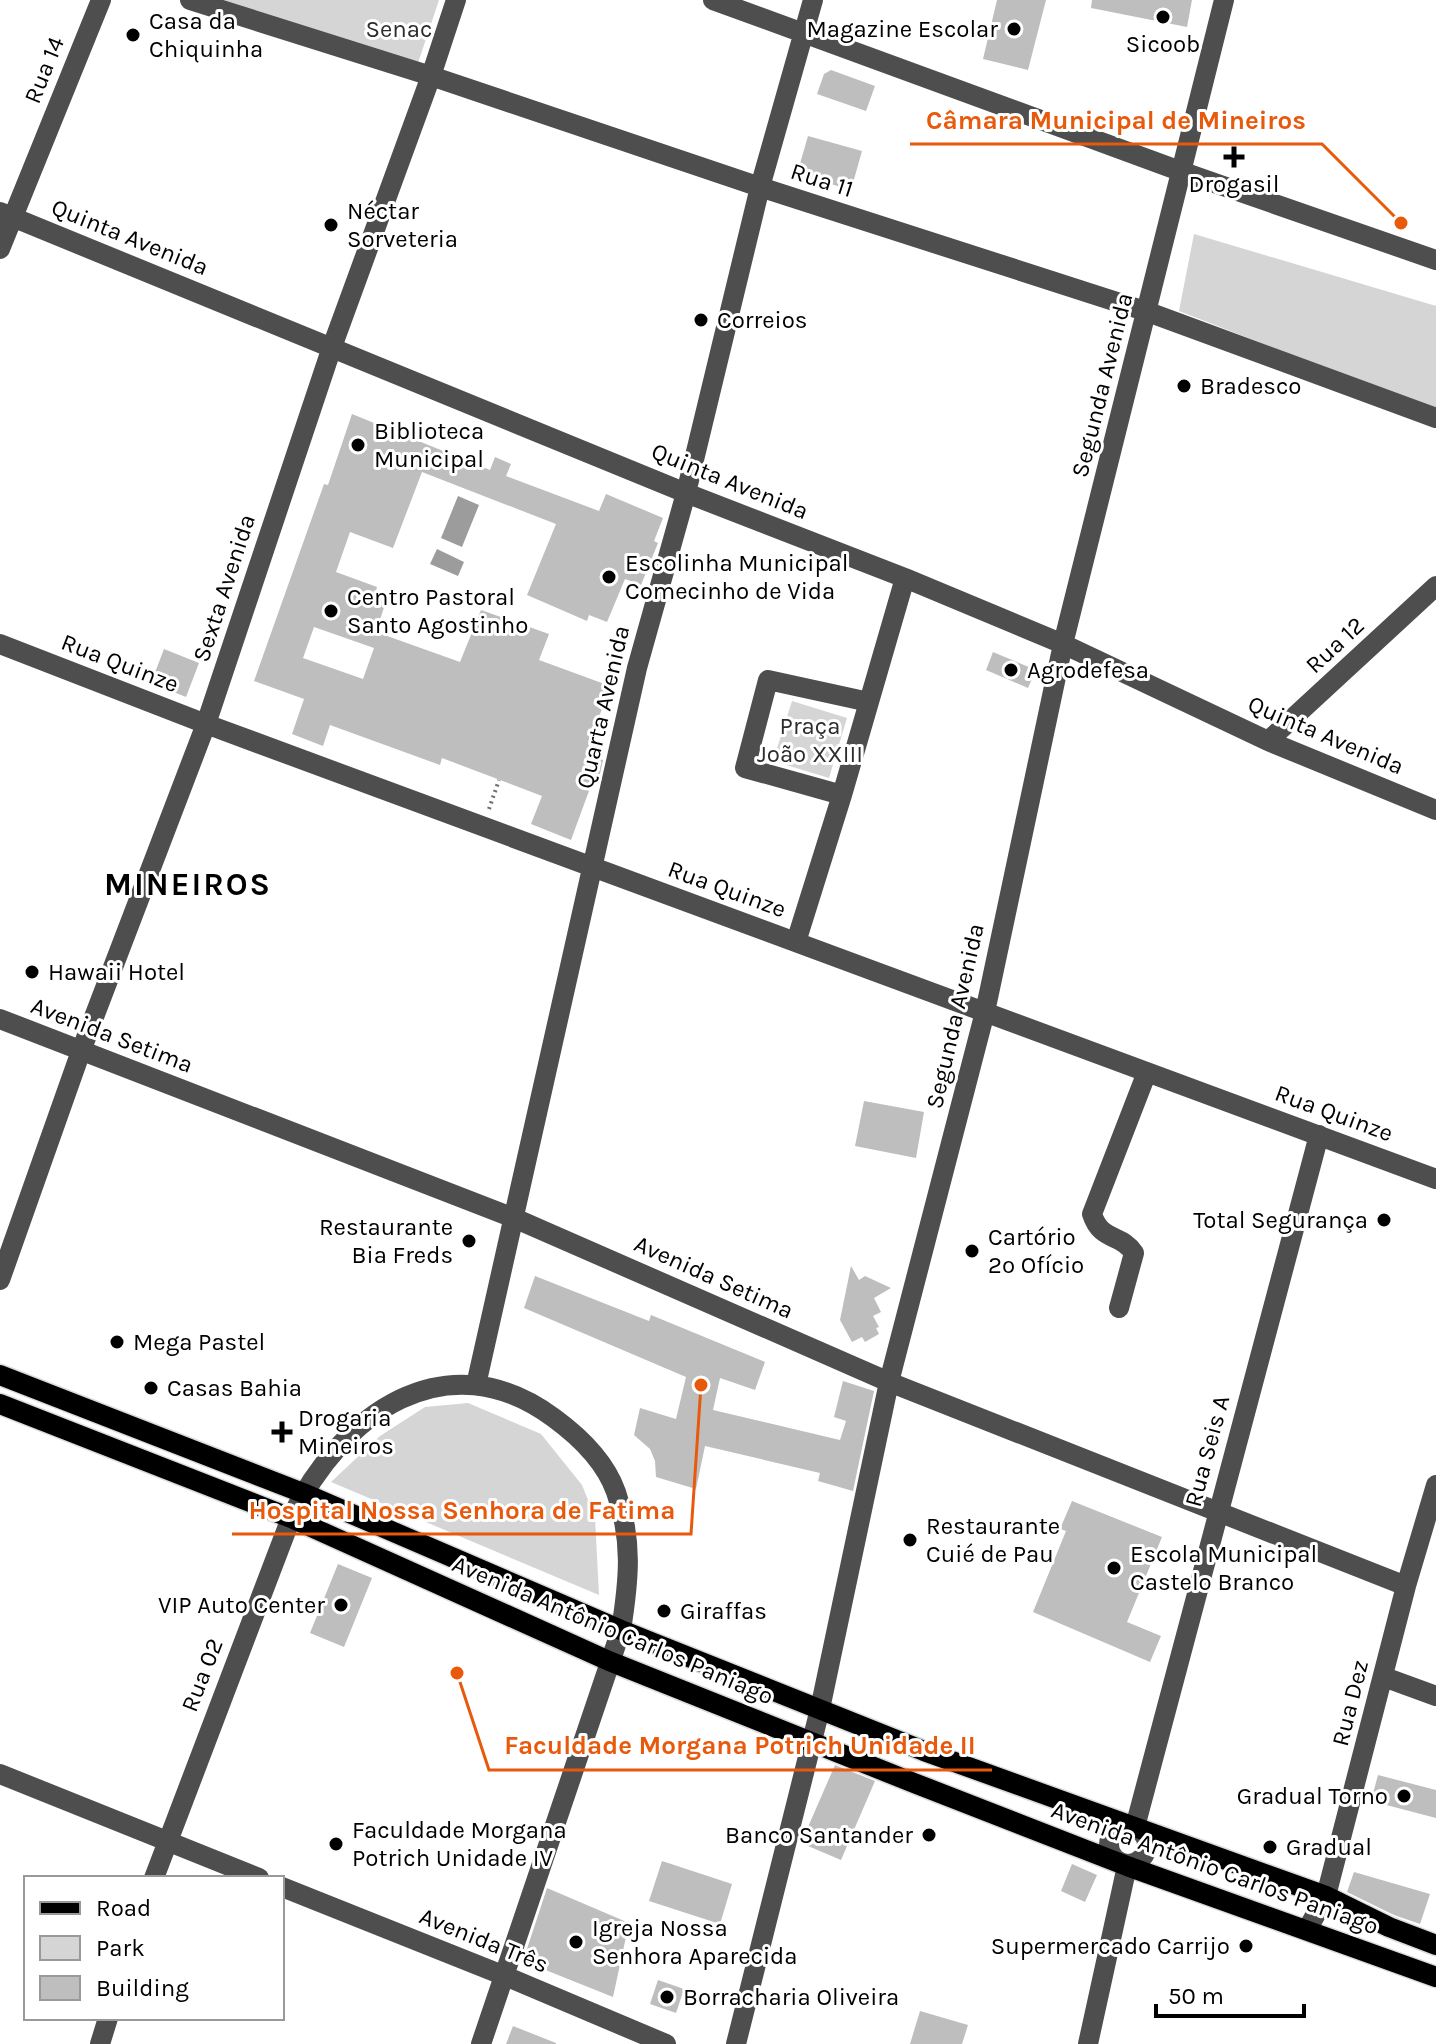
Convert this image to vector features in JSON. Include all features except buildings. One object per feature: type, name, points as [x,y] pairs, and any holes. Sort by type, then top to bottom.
[{"type":"main road","name":"Avenida Antônio Carlos Paniago","points":[[0,1375],[303,1493],[621,1630],[924,1751],[1326,1896],[1389,1927],[1436,1945]]},
{"type":"main road","name":"Avenida Antônio Carlos Paniago","points":[[0,1404],[291,1518],[609,1661],[914,1783],[1127,1866],[1436,1977]]},
{"type":"main road","points":[[80,1435],[90,1410]]},
{"type":"main road","points":[[914,1783],[924,1751]]},
{"type":"street","name":"Rua 14","points":[[0,249],[6,214],[101,0]]},
{"type":"street","name":"Rua 11","points":[[190,0],[1148,312],[1436,418]]},
{"type":"street","name":"Sexta Avenida","points":[[0,1280],[81,1051],[206,724],[332,347],[456,0]]},
{"type":"street","points":[[713,0],[1180,171],[1436,260]]},
{"type":"street","name":"Quarta Avenida","points":[[476,1385],[637,668],[686,493],[760,187],[813,0]]},
{"type":"street","name":"Segunda Avenida","points":[[736,2044],[820,1709],[889,1382],[985,1012],[1063,644],[1224,0]]},
{"type":"street","name":"Quinta Avenida","points":[[6,214],[686,493],[905,578],[1063,644],[1268,741],[1436,810]]},
{"type":"street","points":[[796,942],[905,578]]},
{"type":"street","name":"Rua 12","points":[[1268,741],[1436,586]]},
{"type":"street","name":"Rua Quinze","points":[[0,644],[206,724],[1436,1179]]},
{"type":"street","points":[[842,795],[745,768],[768,680],[869,702]]},
{"type":"street","name":"Avenida Setima","points":[[0,1019],[514,1218],[889,1382],[1406,1586]]},
{"type":"street","points":[[1119,1308],[1134,1253],[1128,1244],[1102,1233],[1095,1226],[1092,1214],[1147,1072]]},
{"type":"street","name":"Rua Seis A","points":[[1135,1827],[1319,1135]]},
{"type":"street","name":"Rua 02","points":[[155,1876],[291,1518],[303,1493],[338,1444],[386,1406],[415,1393],[440,1387],[476,1385],[507,1392],[540,1408],[570,1430],[596,1455],[615,1489],[626,1530],[630,1571],[621,1630],[481,2044]]},
{"type":"street","name":"Rua Dez","points":[[1307,1930],[1326,1896],[1406,1586],[1436,1485]]},
{"type":"street","points":[[1384,1677],[1436,1696]]},
{"type":"street","points":[[0,1774],[254,1876]]},
{"type":"street","points":[[1123,1827],[1135,1827],[1144,1835],[1148,1850],[1145,1857],[1127,1866],[1109,1849],[1109,1841],[1113,1832],[1123,1827]]},
{"type":"street","points":[[1088,2044],[1127,1866]]},
{"type":"street","name":"Avenida Três","points":[[284,1888],[666,2044]]},
{"type":"street","points":[[100,2044],[107,2020]]},
{"type":"path","points":[[484,827],[499,780]]},
{"type":"green space","name":"Senac","points":[[203,0],[439,0],[417,66]]},
{"type":"green space","points":[[1194,234],[1436,306],[1436,411],[1179,311]]},
{"type":"green space","name":"Praça João XXIII","points":[[792,701],[847,718],[829,778],[773,761]]},
{"type":"green space","points":[[468,1403],[541,1434],[582,1485],[595,1517],[599,1595],[331,1482],[380,1436],[425,1407]]},
{"type":"shaded area","points":[[458,496],[479,505],[462,547],[441,538]]},
{"type":"shaded area","points":[[437,549],[464,562],[458,576],[430,564]]},
{"type":"place","name":"Sicoob","points":[[1163,17]]},
{"type":"place","name":"Magazine Escolar","points":[[1014,29]]},
{"type":"place","name":"Casa da Chiquinha","points":[[133,35]]},
{"type":"place","name":"Drogasil","points":[[1234,157]]},
{"type":"place","name":"Câmara Municipal de Mineiros","points":[[1401,223]]},
{"type":"place","name":"Néctar Sorveteria","points":[[331,225]]},
{"type":"place","name":"Correios","points":[[701,320]]},
{"type":"place","name":"Bradesco","points":[[1184,386]]},
{"type":"place","name":"Biblioteca Municipal","points":[[358,445]]},
{"type":"place","name":"Escolinha Municipal Comecinho de Vida","points":[[609,577]]},
{"type":"place","name":"Centro Pastoral Santo Agostinho","points":[[331,611]]},
{"type":"place","name":"Agrodefesa","points":[[1011,670]]},
{"type":"place","name":"Hawaii Hotel","points":[[32,972]]},
{"type":"place","name":"Total Segurança","points":[[1384,1220]]},
{"type":"place","name":"Restaurante Bia Freds","points":[[469,1241]]},
{"type":"place","name":"Cartório 2º Ofício","points":[[972,1251]]},
{"type":"place","name":"Mega Pastel","points":[[117,1342]]},
{"type":"place","name":"Hospital Nossa Senhora de Fatima","points":[[701,1385]]},
{"type":"place","name":"Casas Bahia","points":[[151,1388]]},
{"type":"place","name":"Drogaria Mineiros","points":[[282,1432]]},
{"type":"place","name":"Restaurante Cuié de Pau","points":[[910,1540]]},
{"type":"place","name":"Escola Municipal Castelo Branco","points":[[1114,1568]]},
{"type":"place","name":"VIP Auto Center","points":[[341,1605]]},
{"type":"place","name":"Giraffas","points":[[664,1611]]},
{"type":"place","name":"Faculdade Morgana Potrich Unidade II","points":[[457,1673]]},
{"type":"place","name":"Gradual Torno","points":[[1404,1796]]},
{"type":"place","name":"Banco Santander","points":[[929,1835]]},
{"type":"place","name":"Faculdade Morgana Potrich Unidade IV","points":[[336,1844]]},
{"type":"place","name":"Gradual","points":[[1270,1847]]},
{"type":"place","name":"Igreja Nossa Senhora Aparecida","points":[[576,1942]]},
{"type":"place","name":"Supermercado Carrijo","points":[[1246,1946]]},
{"type":"place","name":"Borracharia Oliveira","points":[[667,1997]]},
{"type":"district","name":"MINEIROS","points":[[188,884]]}]
